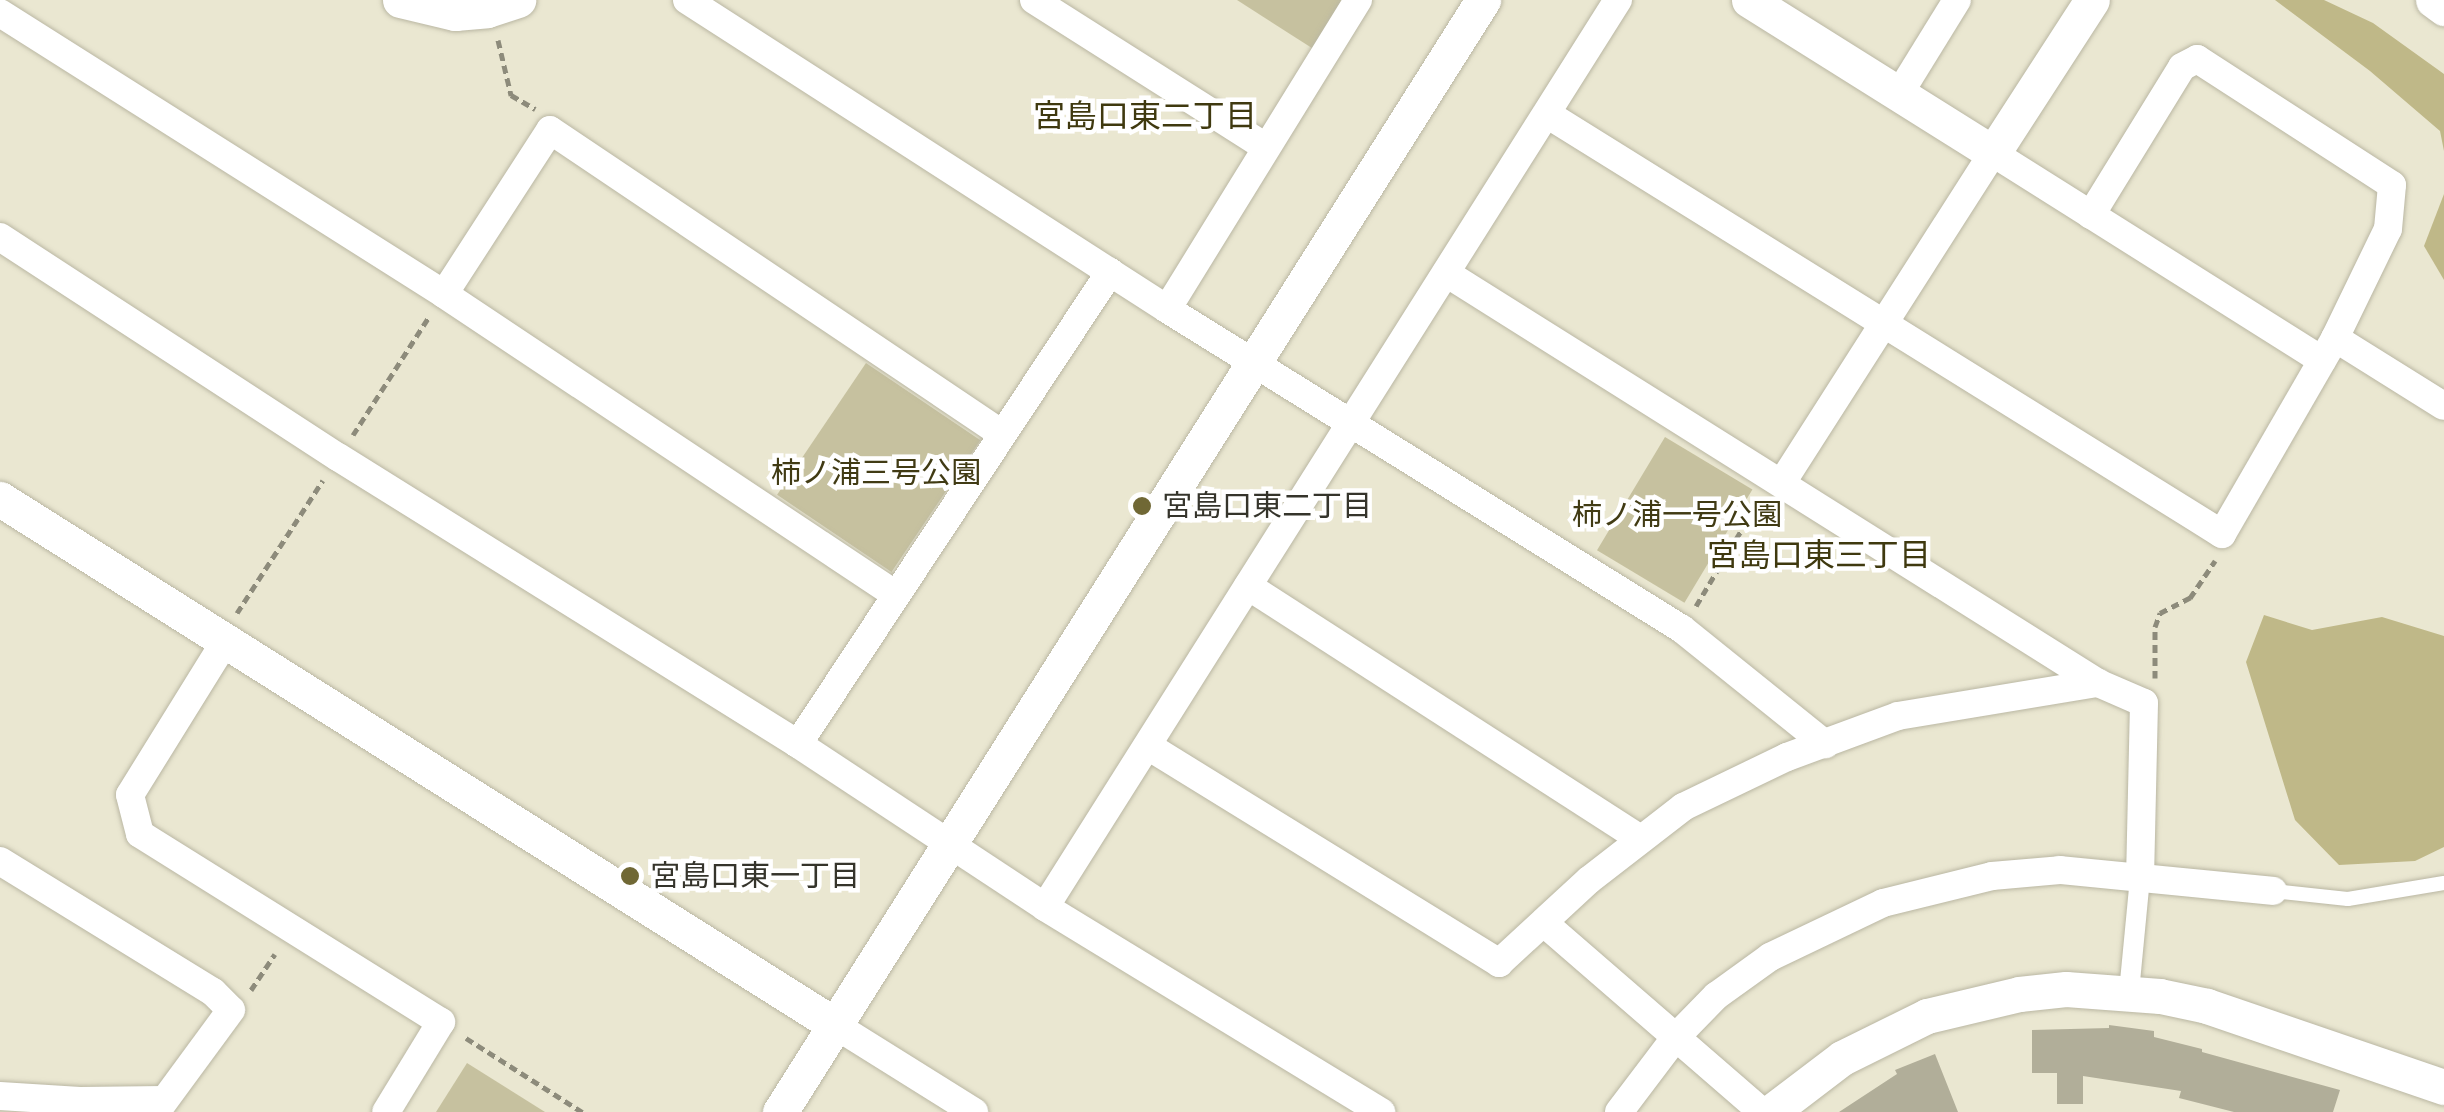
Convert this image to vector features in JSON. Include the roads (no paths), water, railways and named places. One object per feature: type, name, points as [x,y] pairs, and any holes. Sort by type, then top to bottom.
[{"type":"street","points":[[400,0],[454,13],[487,10],[518,0]]},
{"type":"street","points":[[688,0],[1253,364],[1682,630],[1826,744]]},
{"type":"street","points":[[1034,0],[1266,148]]},
{"type":"street","points":[[1168,309],[1358,0]]},
{"type":"street","points":[[780,1112],[1483,0]]},
{"type":"street","points":[[1045,907],[1618,0]]},
{"type":"street","points":[[1749,0],[2091,215],[2329,349],[2444,406]]},
{"type":"street","points":[[1899,94],[1958,0]]},
{"type":"street","points":[[1778,478],[2092,0]]},
{"type":"street","points":[[2434,0],[2444,8]]},
{"type":"street","points":[[0,12],[444,294],[896,595]]},
{"type":"street","points":[[1547,114],[2222,534],[2329,349],[2388,229],[2392,185],[2197,59],[2182,67],[2091,215]]},
{"type":"street","points":[[444,294],[550,130],[1002,434]]},
{"type":"street","points":[[0,237],[338,457],[798,744],[1045,907],[1381,1112]]},
{"type":"street","points":[[798,744],[1110,272]]},
{"type":"street","points":[[1446,273],[1778,478],[2098,683],[2144,703],[2140,878],[2128,992]]},
{"type":"street","points":[[1,502],[231,628],[974,1112]]},
{"type":"street","points":[[1248,586],[1639,838]]},
{"type":"street","points":[[231,628],[130,795],[140,834],[441,1022],[386,1112]]},
{"type":"street","points":[[1148,746],[1499,963],[1639,838],[1683,806],[1898,716],[2098,683]]},
{"type":"street","points":[[0,861],[213,992],[231,1010],[160,1106],[0,1096]]},
{"type":"street","points":[[1619,1112],[1675,1038],[1716,996],[1770,956],[1883,903],[1938,887],[2060,870],[2273,891]]},
{"type":"street","points":[[1544,923],[1762,1112]]},
{"type":"street","points":[[1771,1112],[1842,1058],[1927,1016],[2019,994],[2128,992],[2207,1006],[2444,1086]]},
{"type":"lane","points":[[2273,891],[2348,899],[2444,883]]},
{"type":"place","name":"宮島口東二丁目","points":[[1142,506]]},
{"type":"place","name":"宮島口東一丁目","points":[[630,876]]},
{"type":"district","name":"宮島口東二丁目","points":[[1145,116]]},
{"type":"district","name":"宮島口東三丁目","points":[[1819,555]]},
{"type":"park label","name":"柿ノ浦三号公園","points":[[876,473]]},
{"type":"park label","name":"柿ノ浦一号公園","points":[[1677,515]]}]
